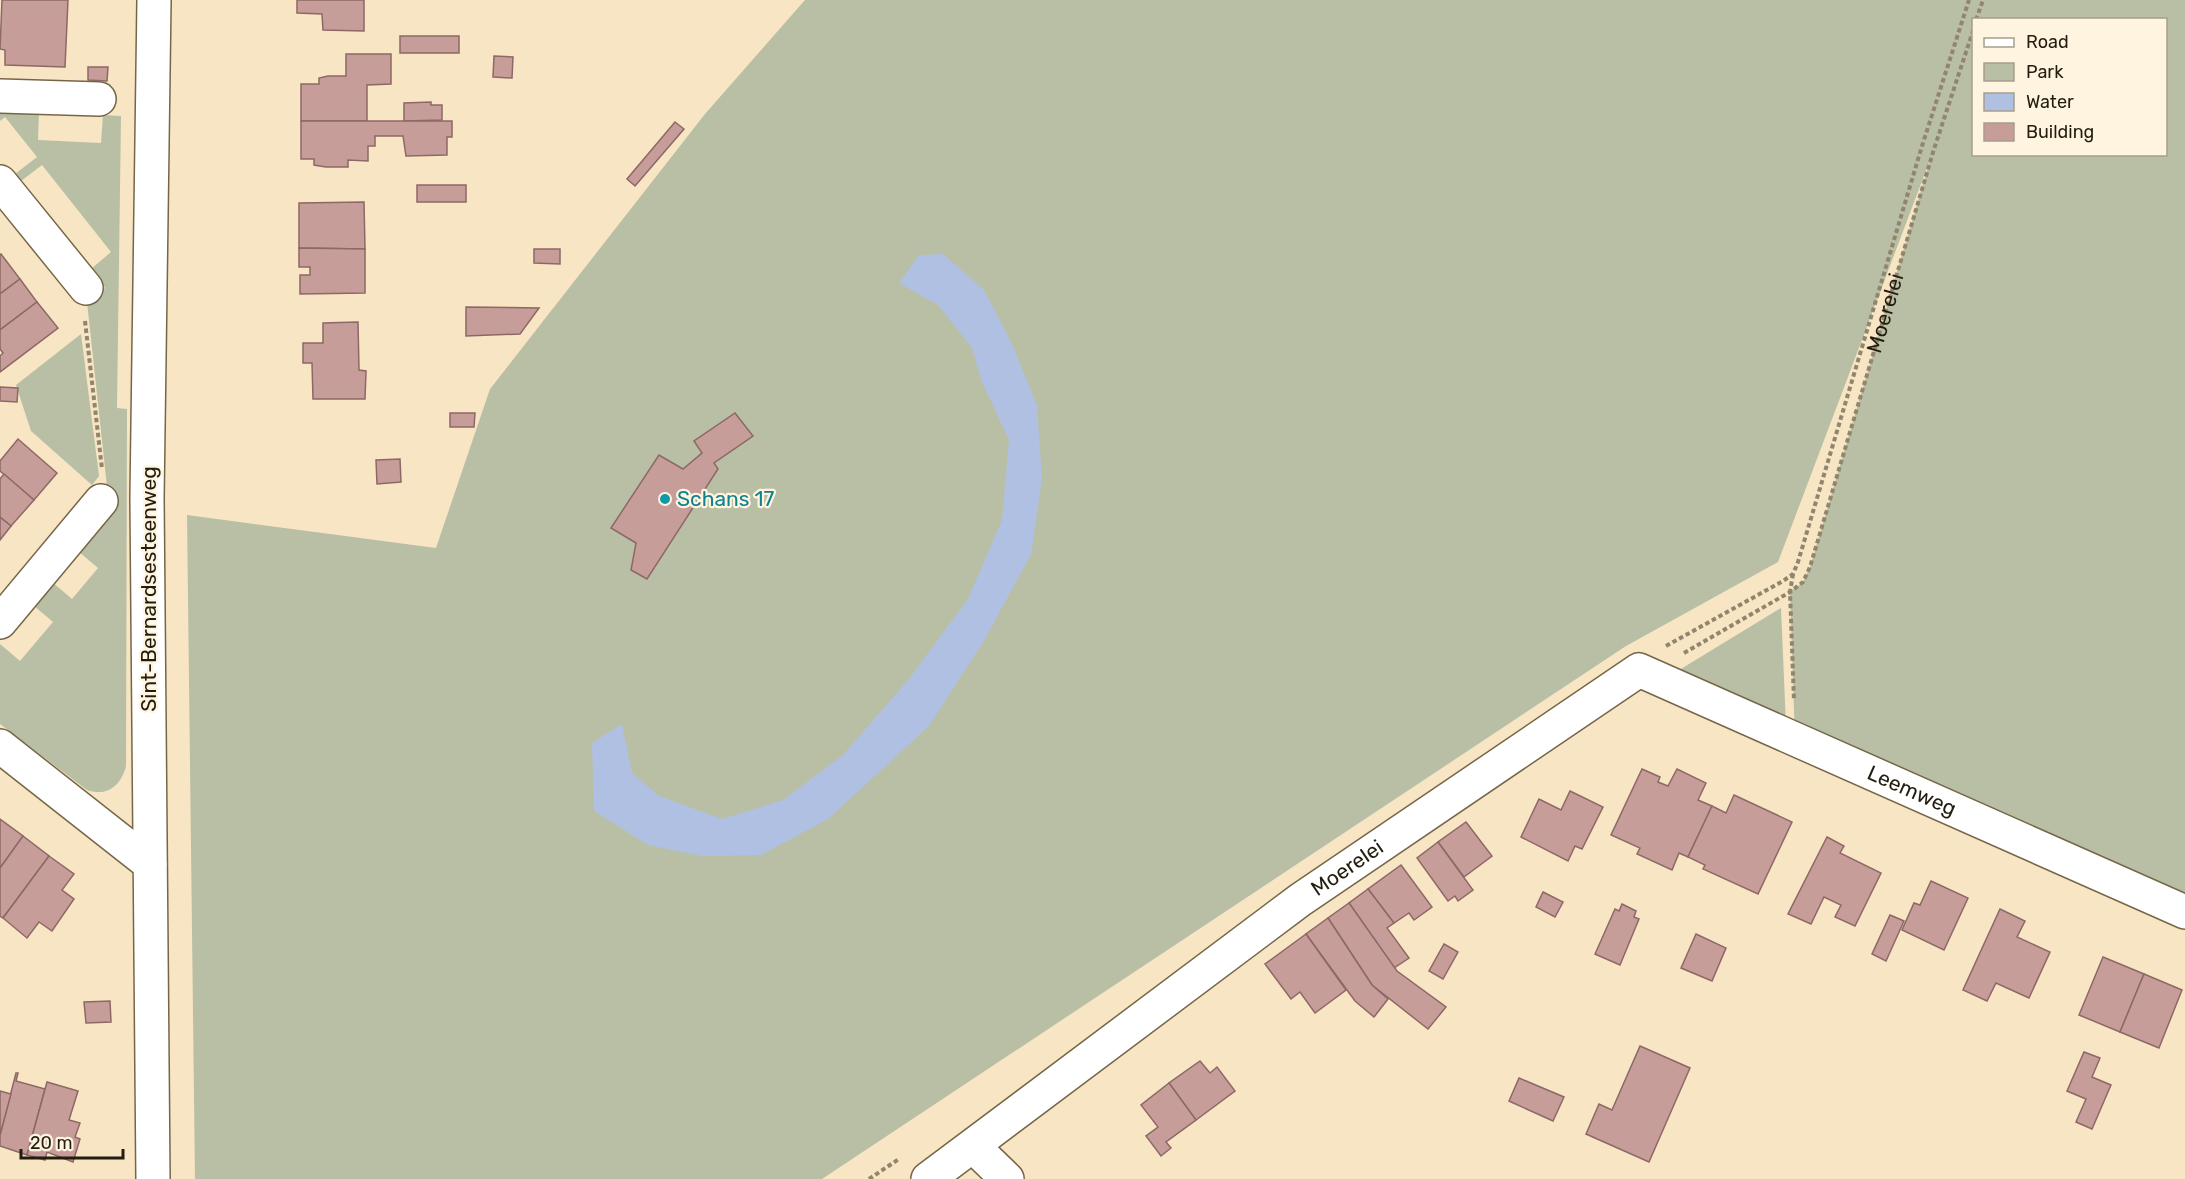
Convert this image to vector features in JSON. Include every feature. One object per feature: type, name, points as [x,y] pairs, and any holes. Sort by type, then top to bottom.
[{"type":"street","name":"Sint-Bernardsesteenweg","points":[[153,1179],[147,498],[154,0]]},
{"type":"street","points":[[0,96],[99,99]]},
{"type":"street","points":[[0,182],[86,288]]},
{"type":"street","points":[[0,622],[101,501]]},
{"type":"street","name":"Leemweg","points":[[1639,670],[2185,912]]},
{"type":"street","name":"Moerelei","points":[[928,1179],[974,1147],[1300,900],[1639,670]]},
{"type":"street","points":[[0,746],[150,864]]},
{"type":"street","points":[[974,1147],[1007,1179]]},
{"type":"path","points":[[1795,741],[1790,592],[1793,574],[1922,146],[1970,0]]},
{"type":"path","points":[[1977,18],[1983,0]]},
{"type":"path","name":"Moerelei","points":[[1639,670],[1666,663],[1790,592],[1803,582],[1810,567],[1934,149],[1972,34]]},
{"type":"path","points":[[86,288],[82,304],[102,477],[101,501]]},
{"type":"path","points":[[1639,670],[1660,649],[1793,574]]},
{"type":"green space","points":[[805,0],[2185,0],[2185,912],[1795,741],[1790,592],[1803,582],[1810,567],[1930,160],[1778,562],[1626,646],[822,1179],[195,1179],[187,515],[436,548],[490,389],[705,114]]},
{"type":"green space","points":[[0,111],[39,112],[38,140],[101,143],[103,115],[121,116],[117,408],[127,409],[126,766],[117,784],[101,792],[87,790],[0,724],[0,644],[20,661],[53,622],[33,605],[52,582],[72,599],[98,568],[78,551],[117,504],[108,496],[87,302],[105,288],[91,269],[111,252],[42,165],[21,181],[15,174],[37,157],[5,117],[0,121]]},
{"type":"green space","points":[[81,334],[99,476],[92,485],[31,431],[16,385]]},
{"type":"green space","points":[[1781,608],[1786,726],[1671,675]]},
{"type":"water","points":[[943,254],[984,290],[1011,342],[1037,405],[1042,479],[1031,554],[985,639],[929,726],[828,819],[761,855],[702,856],[648,845],[594,811],[592,743],[622,724],[632,773],[659,796],[722,819],[783,800],[843,755],[909,679],[968,599],[1002,520],[1009,440],[982,382],[972,348],[938,305],[899,283],[919,255]]},
{"type":"building","points":[[2,0],[68,0],[65,67],[5,65],[5,50],[0,49]]},
{"type":"building","points":[[297,0],[364,0],[364,31],[323,30],[322,14],[297,13]]},
{"type":"building","points":[[400,36],[459,36],[459,53],[400,53]]},
{"type":"building","points":[[346,54],[391,54],[391,84],[367,85],[367,121],[301,121],[301,84],[319,84],[319,78],[328,76],[346,76]]},
{"type":"building","points":[[494,56],[513,57],[512,78],[493,77]]},
{"type":"building","points":[[88,67],[108,67],[107,81],[88,80]]},
{"type":"building","points":[[431,102],[431,105],[442,105],[442,120],[404,121],[404,103]]},
{"type":"building","points":[[301,121],[452,121],[452,137],[447,137],[447,155],[406,156],[403,136],[375,136],[375,146],[368,146],[368,161],[348,160],[348,167],[326,167],[314,165],[314,159],[301,159]]},
{"type":"building","points":[[675,122],[684,129],[635,186],[627,179]]},
{"type":"building","points":[[417,185],[466,185],[466,202],[417,202]]},
{"type":"building","points":[[364,202],[365,249],[299,248],[299,203]]},
{"type":"building","points":[[299,248],[365,249],[365,293],[300,294],[300,275],[310,275],[310,267],[299,267]]},
{"type":"building","points":[[534,249],[560,249],[560,264],[534,263]]},
{"type":"building","points":[[0,255],[20,279],[0,294]]},
{"type":"building","points":[[20,279],[37,302],[0,330],[0,294]]},
{"type":"building","points":[[37,302],[58,328],[0,372],[0,356],[3,353],[0,349],[0,330]]},
{"type":"building","points":[[466,307],[539,308],[520,334],[466,336]]},
{"type":"building","points":[[358,322],[359,370],[366,371],[365,399],[313,399],[312,363],[303,363],[303,343],[323,343],[323,323]]},
{"type":"building","points":[[0,387],[18,388],[17,402],[0,401]]},
{"type":"building","points":[[450,413],[475,413],[474,427],[450,427]]},
{"type":"building","name":"Schans 17","points":[[735,413],[753,436],[714,463],[718,469],[647,579],[631,570],[636,543],[611,528],[659,455],[683,469],[702,453],[694,441]]},
{"type":"building","points":[[18,439],[57,473],[34,500],[0,471],[0,461]]},
{"type":"building","points":[[400,459],[401,482],[377,484],[376,460]]},
{"type":"building","points":[[4,474],[34,500],[11,526],[0,517],[0,479]]},
{"type":"building","points":[[0,517],[11,526],[0,540]]},
{"type":"building","points":[[1642,769],[1660,777],[1658,782],[1668,786],[1677,769],[1706,783],[1698,800],[1712,806],[1688,857],[1679,853],[1672,870],[1637,854],[1640,848],[1611,835]]},
{"type":"building","points":[[1570,791],[1603,807],[1582,849],[1575,846],[1568,861],[1521,837],[1539,799],[1561,810]]},
{"type":"building","points":[[1734,795],[1792,822],[1758,894],[1703,869],[1705,865],[1688,857],[1712,806],[1726,813]]},
{"type":"building","points":[[0,819],[23,836],[0,868]]},
{"type":"building","points":[[1466,822],[1492,856],[1464,877],[1438,842]]},
{"type":"building","points":[[23,836],[49,856],[3,918],[0,916],[0,868]]},
{"type":"building","points":[[1827,837],[1844,846],[1840,853],[1881,873],[1855,926],[1835,917],[1841,905],[1824,897],[1811,924],[1788,914]]},
{"type":"building","points":[[1438,842],[1473,890],[1458,901],[1455,896],[1448,901],[1417,858]]},
{"type":"building","points":[[49,856],[74,874],[62,890],[74,899],[52,931],[39,922],[27,938],[3,918]]},
{"type":"building","points":[[1401,865],[1432,907],[1414,920],[1409,913],[1394,923],[1368,889]]},
{"type":"building","points":[[1931,881],[1968,898],[1944,950],[1902,930],[1914,903],[1920,905]]},
{"type":"building","points":[[1368,889],[1394,923],[1387,928],[1409,958],[1394,968],[1349,903]]},
{"type":"building","points":[[1543,892],[1563,902],[1555,917],[1536,907]]},
{"type":"building","points":[[1349,903],[1397,971],[1446,1007],[1428,1029],[1372,985],[1328,918]]},
{"type":"building","points":[[1622,904],[1636,911],[1634,917],[1639,919],[1620,965],[1595,954],[1615,909],[1619,911]]},
{"type":"building","points":[[2000,909],[2025,921],[2017,937],[2050,952],[2029,998],[1996,983],[1987,1001],[1963,990]]},
{"type":"building","points":[[1890,915],[1904,921],[1886,961],[1872,954]]},
{"type":"building","points":[[1328,918],[1372,985],[1388,999],[1374,1017],[1355,1001],[1306,934]]},
{"type":"building","points":[[1306,934],[1346,990],[1315,1013],[1300,992],[1291,999],[1265,964]]},
{"type":"building","points":[[1696,934],[1726,948],[1712,981],[1681,968]]},
{"type":"building","points":[[1444,944],[1458,952],[1443,979],[1429,971]]},
{"type":"building","points":[[2103,957],[2144,974],[2120,1032],[2079,1015]]},
{"type":"building","points":[[2144,974],[2182,990],[2159,1048],[2120,1032]]},
{"type":"building","points":[[110,1001],[111,1022],[86,1023],[84,1002]]},
{"type":"building","points":[[1640,1046],[1690,1068],[1649,1162],[1586,1134],[1599,1104],[1612,1110]]},
{"type":"building","points":[[2084,1052],[2100,1058],[2092,1077],[2111,1085],[2092,1129],[2076,1122],[2086,1099],[2067,1091]]},
{"type":"building","points":[[1200,1061],[1210,1073],[1217,1067],[1235,1091],[1196,1120],[1169,1083]]},
{"type":"building","points":[[16,1073],[18,1073],[16,1081],[45,1089],[27,1155],[0,1146],[0,1135]]},
{"type":"building","points":[[1519,1078],[1564,1097],[1553,1121],[1509,1101]]},
{"type":"building","points":[[47,1082],[78,1091],[69,1120],[80,1123],[75,1137],[80,1139],[73,1162],[47,1152],[45,1160],[27,1155]]},
{"type":"building","points":[[1169,1083],[1196,1120],[1166,1142],[1171,1148],[1161,1156],[1146,1136],[1158,1127],[1141,1105]]},
{"type":"building","points":[[0,1091],[11,1094],[0,1135]]},
{"type":"place","name":"Schans 17","points":[[665,499]]}]
